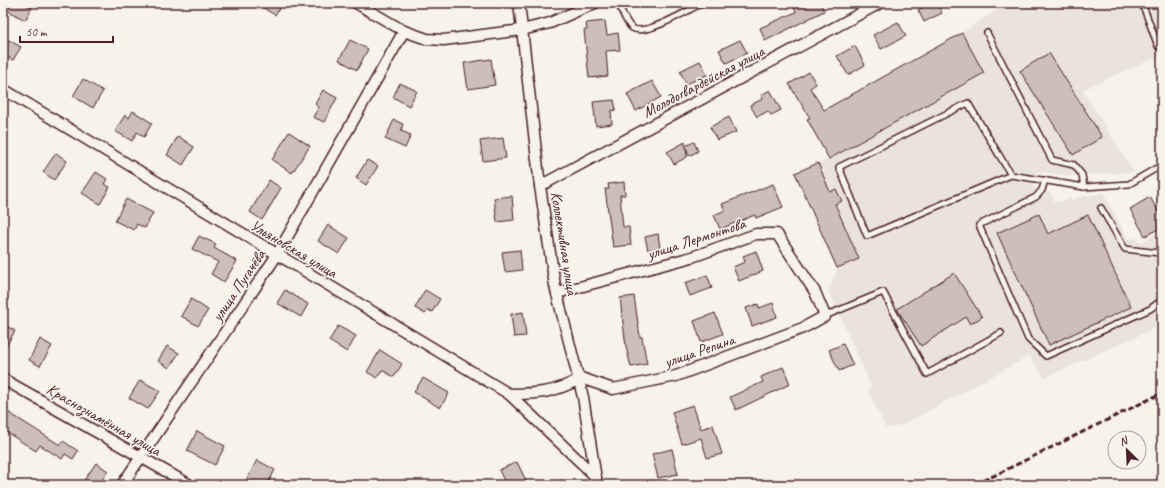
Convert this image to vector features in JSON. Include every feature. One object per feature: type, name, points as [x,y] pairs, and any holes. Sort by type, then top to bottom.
[{"type":"street","points":[[356,3],[404,31],[428,39],[444,40],[522,30],[550,23],[595,3]]},
{"type":"street","name":"Коллективная улица","points":[[519,3],[540,186],[557,293],[584,397],[597,481]]},
{"type":"street","name":"Молодогвардейская улица","points":[[540,186],[880,3]]},
{"type":"street","name":"улица Пугачёва","points":[[122,485],[277,255],[404,31]]},
{"type":"street","name":"Ульяновская улица","points":[[3,89],[510,394],[597,481]]},
{"type":"street","name":"улица Лермонтова","points":[[557,293],[692,257],[756,234],[777,234],[815,292],[825,316]]},
{"type":"street","name":"улица Репина","points":[[579,378],[613,389],[676,376],[802,328],[825,316]]},
{"type":"street","points":[[510,394],[538,394],[566,387],[579,378]]},
{"type":"street","name":"Краснознамённая улица","points":[[3,379],[190,485]]},
{"type":"street","points":[[590,485],[597,481]]},
{"type":"lane","points":[[618,3],[626,20],[633,28],[640,30],[651,28],[702,3]]},
{"type":"lane","points":[[1142,3],[1158,46]]},
{"type":"lane","points":[[987,32],[1052,160],[1074,165],[1082,175],[1084,187]]},
{"type":"lane","points":[[1012,175],[968,103],[839,166],[867,236],[1012,175],[1084,187],[1130,184],[1162,165]]},
{"type":"lane","points":[[1045,180],[1042,190],[1036,197],[979,225],[1028,338],[1046,356],[1150,308],[1162,300]]},
{"type":"lane","points":[[1101,208],[1125,249],[1160,253],[1162,257]]},
{"type":"lane","points":[[825,316],[883,292],[927,374],[1001,333]]},
{"type":"shaded area","points":[[1008,3],[1162,3],[1162,55],[1082,90],[1134,172],[1069,176],[1037,171],[1031,185],[1050,193],[1055,202],[1103,193],[1128,239],[1136,238],[1140,243],[1162,231],[1162,323],[1146,332],[1045,378],[1029,356],[903,425],[886,428],[869,393],[870,383],[829,292],[837,268],[795,173],[829,159],[807,119],[962,33]]},
{"type":"building","points":[[3,3],[22,3],[32,8],[25,20],[3,8]]},
{"type":"building","points":[[255,3],[283,3],[275,15]]},
{"type":"building","points":[[792,3],[820,3],[824,11],[765,41],[760,28],[796,12]]},
{"type":"building","points":[[932,3],[937,3],[942,13],[924,22],[918,10]]},
{"type":"building","points":[[605,21],[607,35],[618,33],[620,50],[606,51],[608,76],[589,78],[584,30],[587,30],[586,23]]},
{"type":"building","points":[[898,22],[906,36],[881,49],[873,35]]},
{"type":"building","points":[[962,33],[984,73],[829,159],[807,119],[810,118],[789,84],[809,72],[816,84],[810,88],[824,110]]},
{"type":"building","points":[[3,37],[21,47],[13,60],[3,55]]},
{"type":"building","points":[[350,40],[368,49],[357,70],[339,60]]},
{"type":"building","points":[[740,40],[747,53],[726,63],[719,50]]},
{"type":"building","points":[[855,46],[865,65],[848,75],[837,56]]},
{"type":"building","points":[[1049,53],[1102,137],[1073,155],[1020,71]]},
{"type":"building","points":[[491,59],[495,85],[468,89],[464,63]]},
{"type":"building","points":[[700,61],[707,75],[686,84],[680,71]]},
{"type":"building","points":[[83,79],[103,91],[93,108],[73,96]]},
{"type":"building","points":[[652,81],[661,97],[636,111],[627,94]]},
{"type":"building","points":[[400,83],[417,91],[409,106],[393,97]]},
{"type":"building","points":[[323,90],[337,98],[324,122],[313,117],[319,107],[315,104]]},
{"type":"building","points":[[770,90],[781,110],[771,115],[768,111],[757,117],[750,105],[763,99],[761,95]]},
{"type":"building","points":[[614,100],[616,110],[611,111],[612,124],[596,126],[593,102]]},
{"type":"building","points":[[133,111],[152,123],[144,137],[137,132],[132,141],[115,131],[125,115],[129,118]]},
{"type":"building","points":[[729,117],[736,132],[717,140],[710,127]]},
{"type":"building","points":[[394,120],[403,124],[401,131],[411,135],[405,148],[385,139]]},
{"type":"building","points":[[289,132],[310,146],[292,173],[272,160]]},
{"type":"building","points":[[178,136],[194,147],[183,165],[167,155]]},
{"type":"building","points":[[503,138],[506,158],[483,161],[480,141]]},
{"type":"building","points":[[685,142],[685,146],[694,142],[698,151],[689,156],[686,147],[687,157],[674,164],[667,152]]},
{"type":"building","points":[[56,153],[67,161],[54,180],[43,172]]},
{"type":"building","points":[[367,160],[378,166],[366,185],[356,178]]},
{"type":"building","points":[[818,163],[830,192],[836,189],[842,201],[835,204],[859,259],[837,268],[795,173]]},
{"type":"building","points":[[96,172],[107,179],[104,184],[110,187],[100,204],[82,193]]},
{"type":"building","points":[[269,180],[281,188],[262,220],[250,212]]},
{"type":"building","points":[[624,182],[625,195],[620,195],[623,227],[629,227],[631,245],[613,247],[605,189],[609,189],[608,184]]},
{"type":"building","points":[[773,184],[783,207],[756,218],[755,215],[720,229],[714,215],[725,210],[722,204]]},
{"type":"building","points":[[512,196],[514,220],[497,222],[494,198]]},
{"type":"building","points":[[1150,197],[1162,218],[1162,227],[1145,236],[1130,209]]},
{"type":"building","points":[[126,199],[153,213],[145,228],[137,224],[134,230],[115,221]]},
{"type":"building","points":[[1039,214],[1048,234],[1088,215],[1131,307],[1049,345],[997,233]]},
{"type":"building","points":[[328,225],[349,238],[339,254],[318,241]]},
{"type":"building","points":[[658,234],[660,248],[648,250],[645,237]]},
{"type":"building","points":[[199,236],[216,244],[214,248],[237,261],[224,282],[211,274],[218,262],[192,249]]},
{"type":"building","points":[[520,250],[522,270],[505,272],[502,252]]},
{"type":"building","points":[[756,251],[763,271],[739,281],[733,267],[745,262],[743,256]]},
{"type":"building","points":[[954,273],[982,317],[970,324],[966,317],[921,346],[897,309]]},
{"type":"building","points":[[707,275],[712,288],[690,296],[685,283]]},
{"type":"building","points":[[285,290],[308,304],[301,317],[277,303]]},
{"type":"building","points":[[425,290],[440,299],[432,312],[428,310],[425,314],[415,308]]},
{"type":"building","points":[[634,296],[640,337],[642,337],[647,364],[631,367],[626,347],[620,298]]},
{"type":"building","points":[[191,299],[208,310],[198,326],[181,316]]},
{"type":"building","points":[[773,303],[777,317],[752,326],[746,308],[758,304],[759,308]]},
{"type":"building","points":[[523,312],[526,336],[514,337],[511,314]]},
{"type":"building","points":[[715,313],[723,334],[701,342],[694,321]]},
{"type":"building","points":[[3,324],[15,331],[3,351]]},
{"type":"building","points":[[338,326],[356,336],[347,352],[329,341]]},
{"type":"building","points":[[40,339],[52,346],[40,366],[29,360]]},
{"type":"building","points":[[843,344],[853,365],[839,371],[829,350]]},
{"type":"building","points":[[167,346],[179,353],[169,368],[158,361]]},
{"type":"building","points":[[380,350],[402,364],[394,377],[382,370],[377,378],[367,372]]},
{"type":"building","points":[[783,367],[790,384],[736,410],[730,397],[763,382],[761,377]]},
{"type":"building","points":[[423,378],[449,393],[440,408],[414,392]]},
{"type":"building","points":[[140,380],[160,391],[148,409],[129,398]]},
{"type":"building","points":[[693,405],[701,429],[713,425],[722,454],[707,458],[701,438],[682,444],[672,412]]},
{"type":"building","points":[[3,409],[60,445],[63,441],[78,451],[73,459],[65,454],[62,459],[40,445],[36,451],[3,430]]},
{"type":"building","points":[[197,431],[225,446],[215,465],[187,451]]},
{"type":"building","points":[[672,449],[678,474],[658,478],[652,454]]},
{"type":"building","points":[[257,460],[275,470],[267,485],[253,485],[246,481]]},
{"type":"building","points":[[517,462],[528,485],[506,485],[499,470]]},
{"type":"building","points":[[96,463],[108,471],[99,485],[81,485]]},
{"type":"railway","points":[[975,485],[1162,393]]}]
